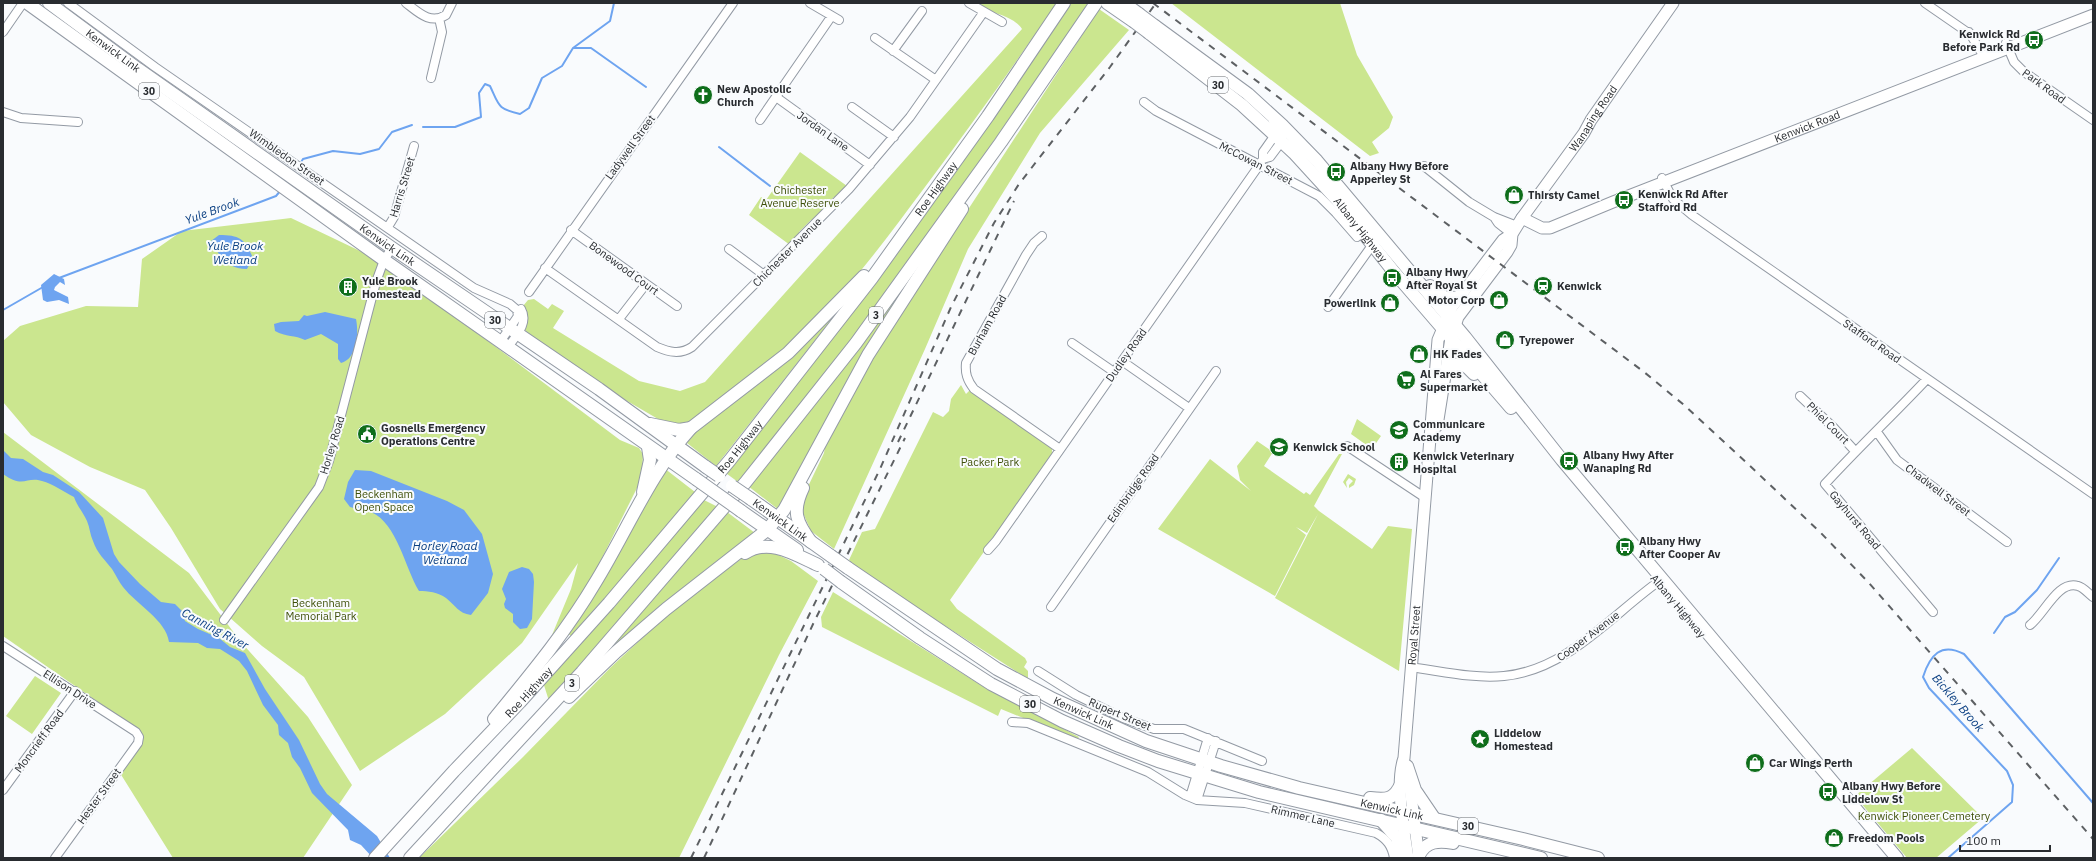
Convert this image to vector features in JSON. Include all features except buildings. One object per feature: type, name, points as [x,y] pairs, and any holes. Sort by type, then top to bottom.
[{"type":"highway","name":"Kenwick Link","points":[[27,3],[384,260],[648,447],[696,479],[920,638],[991,684],[1062,721],[1119,746],[1201,775],[1259,792],[1541,858]]},
{"type":"highway","name":"Kenwick Link","points":[[49,3],[138,69],[392,248],[647,423],[848,568],[986,662],[1034,690],[1109,726],[1146,741],[1206,761],[1321,793],[1434,818],[1598,858]]},
{"type":"highway","name":"Roe Highway","points":[[375,858],[454,771],[520,702],[609,603],[725,465],[872,278],[988,116],[1064,3]]},
{"type":"highway","name":"3","points":[[414,854],[477,788],[587,667],[750,477],[856,343],[1001,142],[1096,3]]},
{"type":"highway","name":"Albany Highway","points":[[1116,5],[1152,30],[1280,137],[1337,200],[1442,328],[1660,580],[1897,858]]},
{"type":"highway","name":"Albany Highway","points":[[1152,30],[1248,94],[1300,142],[1338,184],[1451,321],[1660,580],[1890,858]]},
{"type":"highway","points":[[477,788],[512,756],[616,652],[666,609],[767,530],[778,518],[823,440],[868,355],[974,191],[1001,142]]},
{"type":"highway","points":[[454,771],[467,751],[561,635],[596,583],[666,459],[676,445],[691,428],[788,353],[854,288],[902,236]]},
{"type":"highway","points":[[1406,267],[1416,270],[1441,296],[1451,299],[1460,296]]},
{"type":"highway","points":[[1445,375],[1454,365],[1459,364],[1465,366],[1499,400],[1512,408]]},
{"type":"highway","points":[[647,423],[679,430],[691,428]]},
{"type":"highway","points":[[811,542],[799,526],[797,505],[820,454],[823,440]]},
{"type":"highway","points":[[643,499],[644,485],[650,460],[648,447]]},
{"type":"highway","points":[[710,576],[749,550],[766,546],[782,549],[821,567]]},
{"type":"highway","points":[[1406,762],[1415,790],[1434,818]]},
{"type":"highway","points":[[1321,793],[1346,792],[1370,798],[1382,799],[1392,797],[1396,794],[1401,784]]},
{"type":"highway","points":[[1381,820],[1397,838],[1402,858]]},
{"type":"highway","points":[[1415,857],[1427,845],[1439,841],[1490,850],[1510,850]]},
{"type":"main road","name":"Wanaping Road","points":[[1451,321],[1460,296],[1503,240],[1519,222],[1584,133],[1591,120],[1673,3]]},
{"type":"main road","name":"Kenwick Road","points":[[1519,222],[1551,222],[1663,180],[1980,56],[2093,9]]},
{"type":"main road","name":"Kenwick Road","points":[[2007,45],[2093,14]]},
{"type":"main road","name":"Wanaping Road","points":[[1442,328],[1460,314],[1488,279],[1511,245],[1519,222]]},
{"type":"main road","points":[[1472,281],[1484,278],[1488,279],[1484,266]]},
{"type":"main road","name":"Royal Street","points":[[1425,512],[1429,497],[1434,444],[1451,338],[1451,321]]},
{"type":"main road","name":"Royal Street","points":[[1407,812],[1406,762],[1410,667],[1425,512],[1424,497],[1438,336],[1442,328]]},
{"type":"main road","name":"Royal Street","points":[[1406,762],[1401,766],[1401,784],[1415,857]]},
{"type":"street","points":[[3,32],[23,3]]},
{"type":"street","name":"Wimbledon Street","points":[[68,3],[154,67],[388,227],[474,288],[510,304],[517,310],[518,316],[513,332],[504,345]]},
{"type":"street","points":[[406,3],[428,18],[439,18],[447,13],[452,3]]},
{"type":"street","name":"Ladywell Street","points":[[529,292],[571,230],[733,3]]},
{"type":"street","points":[[760,120],[835,19],[810,3]]},
{"type":"street","points":[[969,3],[983,13],[1002,22]]},
{"type":"street","points":[[1925,3],[1967,32],[1980,56]]},
{"type":"street","points":[[893,51],[922,11]]},
{"type":"street","name":"Chichester Avenue","points":[[545,268],[657,346],[668,351],[686,351],[692,347],[844,195],[894,137],[983,13]]},
{"type":"street","points":[[430,78],[442,32],[439,18]]},
{"type":"street","points":[[875,38],[936,80]]},
{"type":"street","name":"Park Road","points":[[2007,45],[2014,62],[2024,72],[2093,120]]},
{"type":"street","name":"Jordan Lane","points":[[776,97],[870,165]]},
{"type":"street","name":"McCowan Street","points":[[1144,102],[1156,111],[1262,162],[1322,199],[1357,237]]},
{"type":"street","points":[[852,107],[894,137]]},
{"type":"street","points":[[1267,111],[1280,137],[1300,142]]},
{"type":"street","points":[[3,112],[21,118],[78,122]]},
{"type":"street","name":"Dudley Road","points":[[988,550],[1262,162],[1270,157],[1280,137]]},
{"type":"street","name":"Harris Street","points":[[388,227],[394,217],[414,146]]},
{"type":"street","points":[[1424,166],[1469,202],[1494,217],[1498,223],[1519,222]]},
{"type":"street","name":"Stafford Road","points":[[1663,180],[1669,194],[1678,205],[2093,494]]},
{"type":"street","name":"Bonewood Court","points":[[571,230],[677,306]]},
{"type":"street","name":"Burham Road","points":[[1042,236],[1026,255],[966,363],[965,369],[966,376],[974,389],[1060,449]]},
{"type":"street","points":[[1328,307],[1373,244]]},
{"type":"street","name":"Horley Road","points":[[224,620],[319,487],[329,461],[371,301],[384,260],[392,248]]},
{"type":"street","points":[[729,249],[764,275]]},
{"type":"street","points":[[619,319],[646,284]]},
{"type":"street","points":[[1072,343],[1114,372]]},
{"type":"street","points":[[1122,361],[1189,408]]},
{"type":"street","name":"Edinbridge Road","points":[[1050,607],[1216,370]]},
{"type":"street","name":"Gayhurst Road","points":[[1927,379],[1877,432],[1855,451],[1825,484],[1933,612]]},
{"type":"street","name":"Phiel Court","points":[[1800,396],[1833,427],[1855,451]]},
{"type":"street","name":"Chadwell Street","points":[[1877,432],[1897,460],[2007,542]]},
{"type":"street","points":[[1347,446],[1424,497]]},
{"type":"street","name":"Cooper Avenue","points":[[1410,667],[1474,676],[1502,677],[1518,675],[1550,665],[1576,647],[1660,580]]},
{"type":"street","points":[[2030,625],[2039,618],[2059,590],[2068,585],[2079,586],[2093,597]]},
{"type":"street","name":"Ellison Drive","points":[[3,646],[75,691],[136,732]]},
{"type":"street","name":"Rupert Street","points":[[1038,671],[1076,695],[1123,718],[1154,729],[1184,729],[1262,761]]},
{"type":"street","name":"Moncrieff Road","points":[[3,790],[75,691]]},
{"type":"street","name":"Rimmer Lane","points":[[1012,722],[1028,723],[1143,770],[1194,798],[1245,803],[1376,833],[1384,837],[1389,843],[1394,858]]},
{"type":"street","name":"Hester Street","points":[[54,858],[138,743],[139,737],[136,732]]},
{"type":"street","points":[[1206,761],[1208,738]]},
{"type":"street","points":[[1194,798],[1206,761],[1216,741]]},
{"type":"green space","points":[[975,3],[1057,3],[942,164],[881,245],[850,283],[800,335],[713,405],[683,427],[658,419],[586,377],[528,335],[524,328],[523,306],[528,300],[534,299],[548,309],[552,304],[564,311],[553,328],[639,381],[680,391],[705,382],[1022,29],[1012,20],[987,10]]},
{"type":"green space","points":[[1070,3],[1089,3],[937,223],[865,322],[738,482],[723,471],[1039,49]]},
{"type":"green space","points":[[1171,3],[1340,3],[1357,55],[1393,117],[1389,128],[1372,142],[1379,153],[1370,156]]},
{"type":"green space","points":[[1099,9],[1129,30],[1040,133],[968,249],[925,349],[834,549],[811,531],[803,513],[801,513],[803,497],[824,453],[825,446],[864,369]]},
{"type":"green space","name":"Chichester Avenue Reserve","points":[[800,152],[847,186],[838,197],[834,197],[823,208],[823,211],[814,220],[811,220],[799,232],[799,236],[790,245],[749,215],[761,197],[766,200]]},
{"type":"green space","name":"Beckenham Open Space","points":[[291,218],[381,261],[620,440],[639,448],[643,454],[642,478],[586,590],[552,635],[571,589],[578,563],[522,643],[445,714],[360,771],[304,677],[262,646],[220,609],[171,528],[145,490],[90,467],[31,435],[3,402],[3,341],[20,326],[86,306],[138,307],[142,259],[182,231]]},
{"type":"green space","points":[[915,274],[779,510],[748,486],[808,413]]},
{"type":"green space","points":[[845,302],[716,466],[687,443],[688,439]]},
{"type":"green space","name":"Packer Park","points":[[961,385],[966,394],[970,390],[1052,447],[1052,455],[950,600],[957,609],[1025,658],[1027,662],[1024,667],[1028,671],[1028,679],[850,565],[851,562],[849,560],[862,532],[875,529],[933,412],[943,417],[949,411],[951,399]]},
{"type":"green space","points":[[1357,419],[1381,436],[1372,449],[1351,434]]},
{"type":"green space","points":[[3,432],[189,573],[241,642],[308,717],[352,785],[303,858],[173,858],[120,773],[143,740],[137,729],[3,636]]},
{"type":"green space","points":[[1257,441],[1273,452],[1264,466],[1304,494],[1306,492],[1310,495],[1339,454],[1342,454],[1314,506],[1372,549],[1388,526],[1412,529],[1399,671],[1275,598],[1318,514],[1307,533],[1296,527],[1306,535],[1275,596],[1158,529],[1210,459],[1251,491],[1240,480],[1237,466]]},
{"type":"green space","points":[[664,468],[695,492],[635,564],[571,636],[566,632]]},
{"type":"green space","points":[[1348,474],[1356,479],[1354,485],[1349,488],[1349,485],[1353,481],[1349,478],[1346,482],[1347,488],[1343,482]]},
{"type":"green space","points":[[702,499],[718,507],[549,701],[543,682]]},
{"type":"green space","points":[[727,512],[755,533],[612,650],[610,648]]},
{"type":"green space","points":[[772,552],[791,561],[818,581],[779,655],[679,858],[419,858],[523,757],[610,668],[682,601],[744,557],[752,553]]},
{"type":"green space","points":[[833,592],[987,689],[1079,737],[1077,740],[1001,709],[998,716],[822,627],[821,617]]},
{"type":"green space","points":[[35,676],[61,693],[32,734],[6,716]]},
{"type":"green space","name":"Kenwick Pioneer Cemetery","points":[[1912,748],[1983,818],[1936,858],[1907,858],[1855,796]]},
{"type":"water","name":"Yule Brook Wetland","points":[[219,235],[237,237],[244,242],[253,258],[247,269],[235,267],[221,257],[211,241]]},
{"type":"water","points":[[54,274],[64,279],[65,285],[60,282],[54,290],[68,297],[69,304],[59,300],[47,302],[43,300],[41,285]]},
{"type":"water","points":[[325,312],[356,319],[357,338],[354,351],[346,361],[341,363],[338,359],[338,344],[321,334],[305,340],[275,331],[274,324],[299,321],[304,315],[307,316]]},
{"type":"water","name":"Canning River","points":[[3,450],[11,458],[23,459],[43,472],[53,475],[79,492],[103,518],[114,554],[119,562],[140,584],[161,602],[175,604],[182,611],[185,621],[198,629],[219,638],[230,647],[245,653],[265,689],[299,740],[320,784],[327,794],[377,836],[390,858],[373,858],[361,845],[350,840],[348,830],[312,793],[300,768],[292,757],[288,743],[279,735],[278,725],[263,705],[247,671],[239,661],[220,649],[207,648],[198,643],[169,642],[163,627],[129,594],[99,553],[92,539],[87,521],[74,497],[46,482],[37,480],[16,481],[3,474]]},
{"type":"water","name":"Horley Road Wetland","points":[[355,470],[371,471],[447,501],[464,510],[482,534],[493,574],[488,593],[471,615],[460,611],[440,594],[419,591],[400,547],[388,526],[371,512],[350,507],[344,499],[348,482]]},
{"type":"water","points":[[522,567],[529,569],[533,574],[534,582],[532,619],[527,628],[520,629],[513,622],[513,614],[505,608],[504,604],[506,599],[502,589],[509,572]]},
{"type":"waterway","name":"Yule Brook","points":[[423,127],[455,127],[481,117],[479,93],[485,84],[490,86],[497,102],[503,108],[520,114],[529,108],[542,78],[562,66],[573,48],[610,21],[614,3]]},
{"type":"waterway","points":[[573,48],[591,48],[646,87]]},
{"type":"waterway","name":"Yule Brook","points":[[300,164],[303,159],[333,151],[360,154],[379,149],[392,132],[412,125]]},
{"type":"waterway","points":[[719,147],[770,186]]},
{"type":"waterway","name":"Yule Brook","points":[[59,278],[276,196],[281,190]]},
{"type":"waterway","name":"Yule Brook","points":[[3,310],[43,287]]},
{"type":"waterway","points":[[1994,633],[2005,617],[2015,612],[2037,590],[2059,558]]},
{"type":"waterway","name":"Bickley Brook","points":[[1948,858],[2012,802],[2013,785],[2007,771],[1929,688],[1923,677],[1929,662],[1943,650],[1949,649],[1964,654],[2093,803]]},
{"type":"railway","points":[[1153,3],[1644,372],[1684,405],[1821,533],[1869,583],[2093,839]]},
{"type":"railway","points":[[691,858],[880,469],[951,307],[994,223],[1019,184],[1110,67],[1156,3]]},
{"type":"railway","points":[[898,442],[1014,201]]},
{"type":"railway","points":[[704,858],[814,622],[905,438]]},
{"type":"place","name":"Kenwick Rd Before Park Rd","points":[[2034,40]]},
{"type":"place","name":"New Apostolic Church","points":[[703,95]]},
{"type":"place","name":"Albany Hwy Before Apperley St","points":[[1336,172]]},
{"type":"place","name":"Thirsty Camel","points":[[1514,195]]},
{"type":"place","name":"Kenwick Rd After Stafford Rd","points":[[1624,200]]},
{"type":"place","name":"Albany Hwy After Royal St","points":[[1392,278]]},
{"type":"place","name":"Kenwick","points":[[1543,286]]},
{"type":"place","name":"Yule Brook Homestead","points":[[348,287]]},
{"type":"place","name":"Motor Corp","points":[[1499,300]]},
{"type":"place","name":"Powerlink","points":[[1390,303]]},
{"type":"place","name":"Tyrepower","points":[[1505,340]]},
{"type":"place","name":"HK Fades","points":[[1419,354]]},
{"type":"place","name":"Al Fares Supermarket","points":[[1406,380]]},
{"type":"place","name":"Communicare Academy","points":[[1399,430]]},
{"type":"place","name":"Gosnells Emergency Operations Centre","points":[[367,434]]},
{"type":"place","name":"Kenwick School","points":[[1279,447]]},
{"type":"place","name":"Albany Hwy After Wanaping Rd","points":[[1569,461]]},
{"type":"place","name":"Kenwick Veterinary Hospital","points":[[1399,462]]},
{"type":"place","name":"Albany Hwy After Cooper Av","points":[[1625,547]]},
{"type":"place","name":"Liddelow Homestead","points":[[1480,739]]},
{"type":"place","name":"Car Wings Perth","points":[[1755,763]]},
{"type":"place","name":"Albany Hwy Before Liddelow St","points":[[1828,792]]},
{"type":"place","name":"Freedom Pools","points":[[1834,838]]},
{"type":"park label","name":"Beckenham Memorial Park","points":[[321,609]]}]
